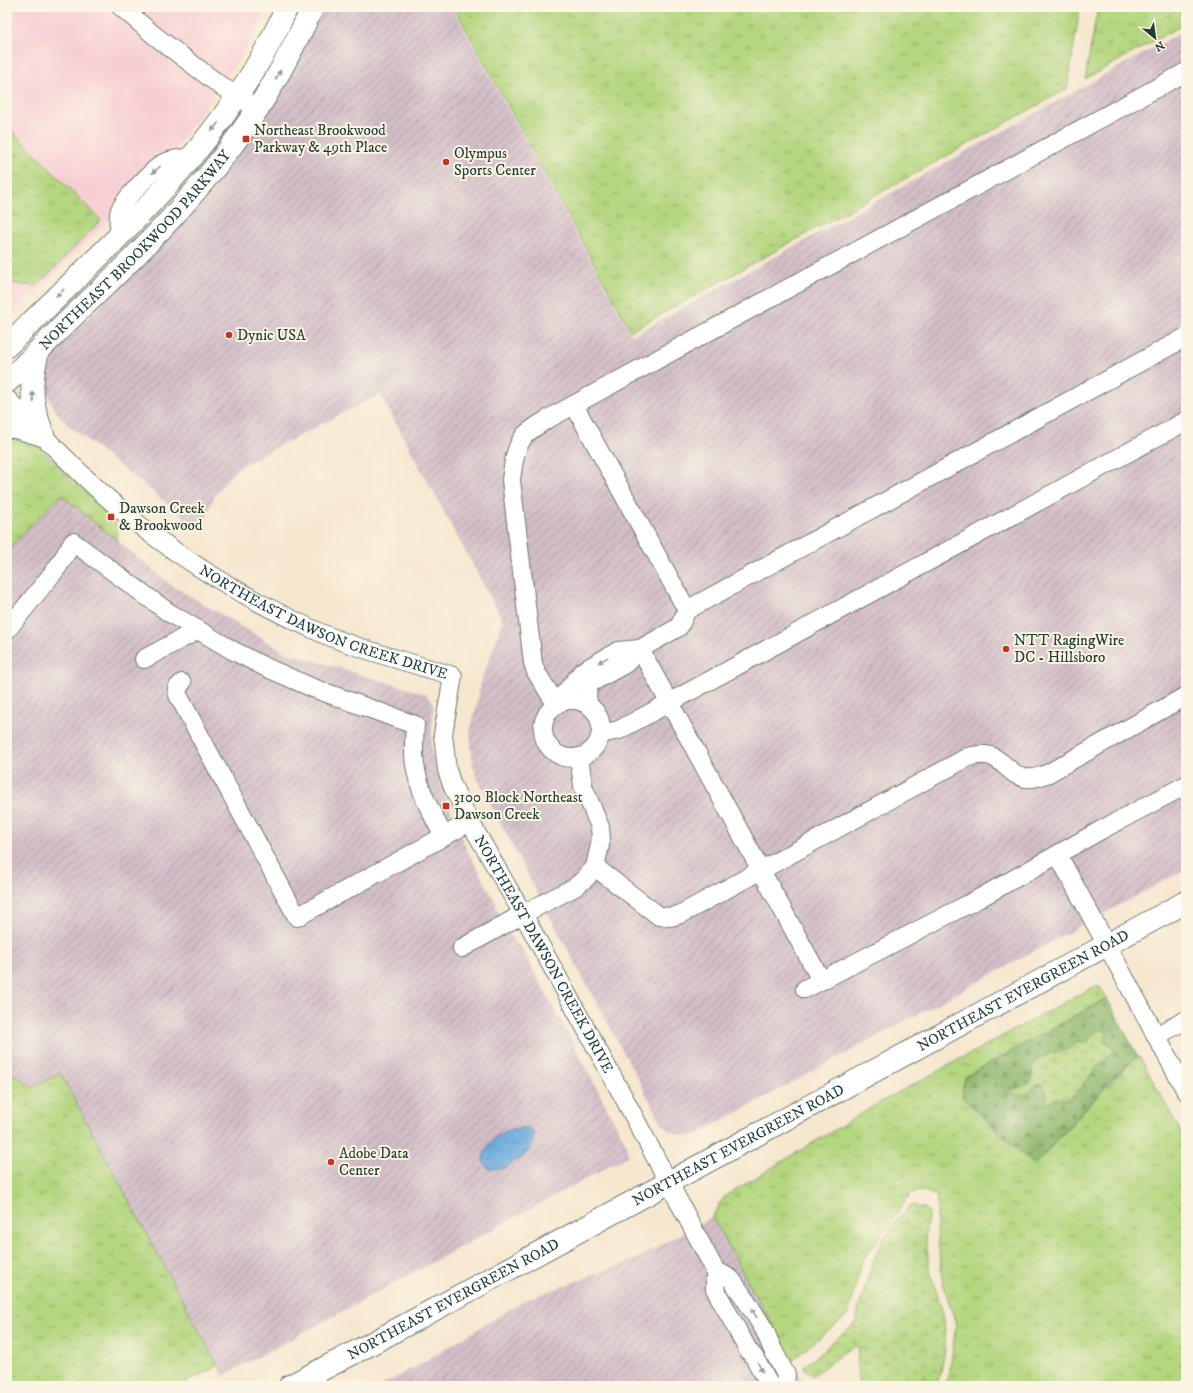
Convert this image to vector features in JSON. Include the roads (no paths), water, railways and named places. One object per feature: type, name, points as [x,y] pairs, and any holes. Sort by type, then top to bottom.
[{"type":"main road","name":"NORTHEAST BROOKWOOD PARKWAY","points":[[7,346],[163,191],[191,158],[238,96],[268,45],[287,7]]},
{"type":"main road","name":"NORTHEAST BROOKWOOD PARKWAY","points":[[7,382],[38,350],[134,259],[181,208],[258,109],[294,46],[313,7]]},
{"type":"main road","points":[[7,334],[29,324]]},
{"type":"main road","points":[[38,350],[32,386],[34,404],[43,435]]},
{"type":"main road","points":[[7,426],[16,427],[43,435]]},
{"type":"main road","name":"NORTHEAST EVERGREEN ROAD","points":[[290,1386],[378,1340],[1186,902]]},
{"type":"street","points":[[121,7],[155,36],[221,86],[258,109]]},
{"type":"street","points":[[556,704],[536,672],[534,663],[511,480],[514,459],[520,443],[525,435],[546,420],[1186,72]]},
{"type":"street","points":[[588,704],[587,693],[589,684],[625,664],[640,649],[679,627],[687,610],[1186,337]]},
{"type":"street","name":"NORTHEAST DAWSON CREEK DRIVE","points":[[7,400],[93,484],[130,517],[150,534],[210,575],[252,599],[322,633],[372,651],[453,676],[443,734],[444,753],[447,770],[452,785],[470,822],[523,914],[624,1098],[715,1270]]},
{"type":"street","points":[[574,405],[687,610]]},
{"type":"street","points":[[601,734],[619,730],[1186,421]]},
{"type":"street","points":[[7,630],[57,568],[73,542],[168,612],[232,650],[313,688],[415,725],[415,765],[419,782],[426,801],[444,837]]},
{"type":"street","points":[[144,659],[198,630]]},
{"type":"street","points":[[556,704],[566,700],[578,700],[588,704],[597,712],[601,722],[601,734],[597,745],[589,753],[579,757],[567,758],[556,753],[548,745],[544,735],[544,723],[548,713],[583,671],[618,651],[640,649]]},
{"type":"street","points":[[640,649],[821,980]]},
{"type":"street","points":[[182,683],[178,688],[178,695],[297,917],[470,822]]},
{"type":"street","points":[[595,867],[659,916],[671,917],[681,914],[762,871],[968,757],[978,755],[990,756],[1016,775],[1024,778],[1032,778],[1047,774],[1186,696]]},
{"type":"street","points":[[462,948],[575,887],[586,878],[595,867],[599,851],[600,827],[584,786],[579,757]]},
{"type":"street","points":[[805,989],[978,899],[1100,830],[1186,785]]},
{"type":"street","points":[[1058,855],[1186,1091]]},
{"type":"street","points":[[1156,1036],[1186,1020]]},
{"type":"street","points":[[770,1386],[754,1357],[748,1350],[715,1288],[715,1270],[731,1279],[764,1329],[786,1375],[785,1386]]},
{"type":"street","points":[[748,1350],[768,1339]]},
{"type":"water","points":[[521,1128],[529,1128],[534,1134],[532,1143],[526,1154],[503,1168],[488,1168],[483,1161],[486,1150],[492,1141],[502,1133]]},
{"type":"place","name":"Northeast Brookwood Parkway & 49th Place","points":[[246,139]]},
{"type":"place","name":"Olympus Sports Center","points":[[446,162]]},
{"type":"place","name":"Dynic USA","points":[[229,335]]},
{"type":"place","name":"Dawson Creek & Brookwood","points":[[111,517]]},
{"type":"place","name":"NTT RagingWire DC - Hillsboro","points":[[1006,649]]},
{"type":"place","name":"3100 Block Northeast Dawson Creek","points":[[446,806]]},
{"type":"place","name":"Adobe Data Center","points":[[331,1162]]}]
